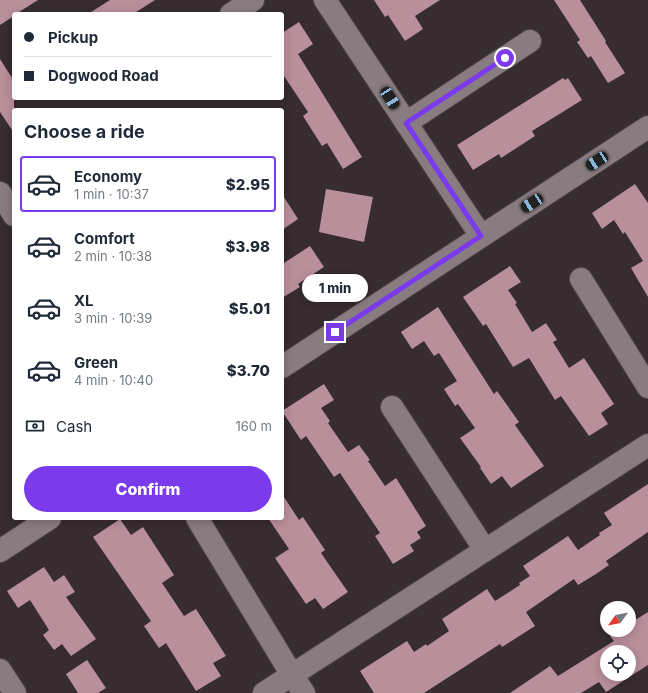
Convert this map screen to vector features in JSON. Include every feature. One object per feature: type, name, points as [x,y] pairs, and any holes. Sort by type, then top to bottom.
[{"type":"street","points":[[234,12],[253,0]]},
{"type":"street","points":[[325,0],[481,236]]},
{"type":"street","points":[[406,123],[530,41]]},
{"type":"street","points":[[284,366],[648,127]]},
{"type":"street","points":[[0,193],[12,212]]},
{"type":"street","points":[[581,279],[648,387]]},
{"type":"street","points":[[392,407],[485,550]]},
{"type":"street","points":[[264,693],[648,445]]},
{"type":"street","points":[[0,551],[47,520]]},
{"type":"street","points":[[198,520],[304,693]]},
{"type":"street","points":[[0,670],[16,693]]},
{"type":"building","points":[[0,0],[38,0],[19,12],[12,12],[12,17],[0,25]]},
{"type":"building","points":[[110,0],[155,0],[136,12],[91,12]]},
{"type":"building","points":[[374,0],[440,0],[415,16],[423,29],[405,41],[388,15],[385,17]]},
{"type":"building","points":[[554,0],[580,0],[625,73],[608,83],[591,56],[588,58],[577,42],[580,40]]},
{"type":"building","points":[[299,22],[313,44],[298,54],[362,157],[343,169],[327,143],[322,146],[303,116],[308,112],[284,76],[284,32]]},
{"type":"building","points":[[0,59],[12,78],[12,100],[14,100],[14,108],[12,108],[12,130],[0,112]]},
{"type":"building","points":[[563,78],[565,80],[568,78],[582,100],[532,131],[535,136],[501,158],[499,154],[473,170],[457,145]]},
{"type":"building","points":[[635,184],[648,203],[648,297],[631,268],[643,261],[625,232],[623,234],[614,220],[602,229],[592,213]]},
{"type":"building","points":[[326,189],[373,197],[364,242],[319,232]]},
{"type":"building","points":[[284,197],[298,219],[284,229]]},
{"type":"building","points":[[310,246],[324,267],[298,284],[300,287],[284,297],[284,263]]},
{"type":"building","points":[[510,266],[521,282],[508,290],[517,303],[515,304],[532,332],[546,323],[557,340],[553,342],[569,368],[584,358],[614,404],[601,413],[608,424],[589,436],[561,396],[555,400],[529,358],[513,367],[486,324],[483,326],[463,297]]},
{"type":"building","points":[[438,307],[494,394],[497,391],[519,422],[515,425],[544,466],[511,488],[502,476],[491,484],[480,468],[481,467],[460,438],[475,428],[458,404],[455,406],[444,389],[457,381],[439,353],[434,356],[424,341],[412,349],[401,332]]},
{"type":"building","points":[[324,384],[334,400],[321,408],[330,421],[328,423],[348,452],[359,445],[370,460],[368,461],[385,486],[396,478],[426,526],[417,532],[421,538],[410,545],[414,551],[393,564],[375,536],[380,533],[340,473],[334,477],[306,436],[301,440],[284,414],[284,410]]},
{"type":"building","points":[[648,484],[648,532],[606,561],[609,565],[596,574],[578,585],[574,579],[526,612],[535,626],[502,647],[500,644],[424,693],[374,693],[360,671],[407,641],[414,652],[426,644],[427,646],[449,631],[442,619],[487,589],[495,601],[520,585],[519,583],[530,576],[523,566],[568,536],[578,550],[600,535],[599,533],[612,525],[604,513]]},
{"type":"building","points":[[284,497],[299,520],[303,517],[325,550],[321,553],[348,592],[323,609],[315,598],[306,604],[275,558],[289,549],[269,520],[284,520]]},
{"type":"building","points":[[118,520],[121,520],[131,535],[143,527],[174,575],[162,583],[184,616],[196,609],[226,656],[213,663],[221,676],[196,691],[166,643],[159,648],[144,626],[151,621],[93,537]]},
{"type":"building","points":[[44,567],[54,582],[64,575],[75,592],[66,597],[96,639],[71,656],[62,644],[54,650],[43,635],[49,630],[30,600],[18,608],[7,591]]},
{"type":"building","points":[[648,612],[648,665],[636,673],[636,645],[608,645],[614,641],[611,637],[636,637],[636,620]]},
{"type":"building","points":[[600,650],[600,681],[623,681],[606,692],[599,682],[581,693],[510,693],[550,666],[558,676]]},
{"type":"building","points":[[87,660],[106,688],[98,693],[78,693],[66,674]]},
{"type":"route","points":[[335,332],[481,236],[406,123],[505,58]]}]
